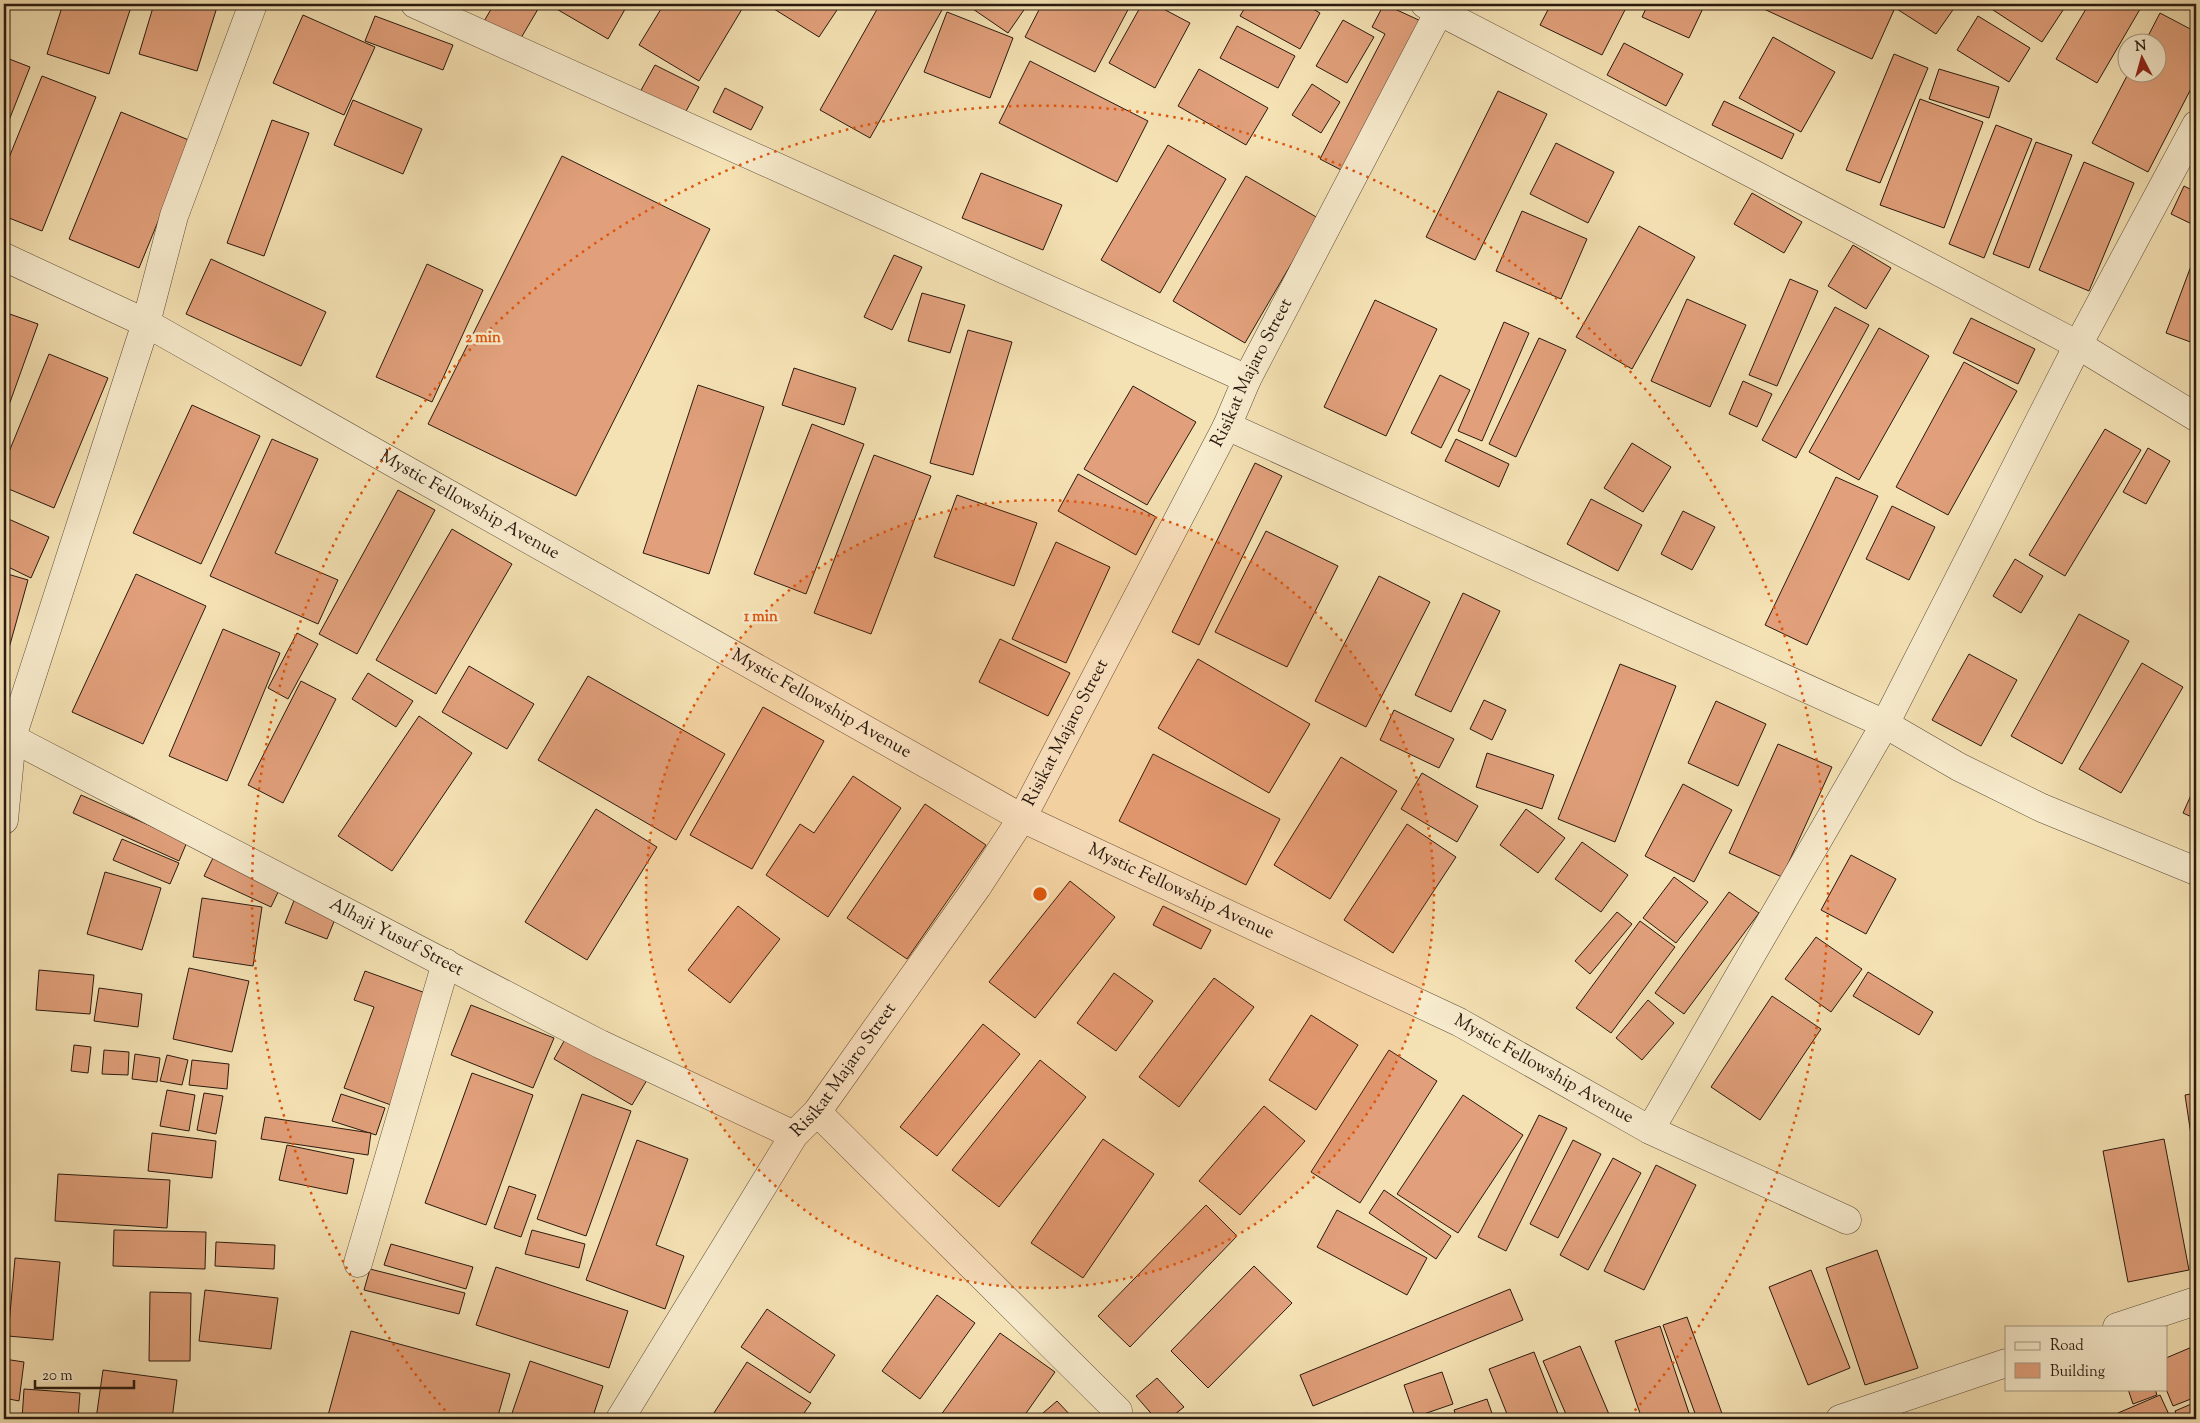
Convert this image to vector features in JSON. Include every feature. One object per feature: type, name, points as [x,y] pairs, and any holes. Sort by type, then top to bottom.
[{"type":"street","points":[[4,820],[8,736],[146,323],[174,216],[253,4]]},
{"type":"street","points":[[415,4],[1247,379]]},
{"type":"street","points":[[1436,7],[2078,346],[2196,417]]},
{"type":"street","name":"Risikat Majaro Street","points":[[620,1419],[794,1135],[817,1112],[977,887],[1022,818],[1227,426],[1247,379],[1436,7]]},
{"type":"street","points":[[1650,1130],[1884,724],[2078,346],[2196,125]]},
{"type":"street","name":"Mystic Fellowship Avenue","points":[[4,257],[146,323],[1022,818],[1459,1022],[1650,1130],[1848,1220]]},
{"type":"street","points":[[1227,426],[1884,724],[1959,767],[2042,808],[2196,870]]},
{"type":"street","name":"Alhaji Yusuf Street","points":[[8,736],[600,1044],[794,1135]]},
{"type":"street","points":[[358,1262],[446,964]]},
{"type":"street","points":[[817,1112],[1118,1411]]},
{"type":"street","points":[[2120,1326],[2196,1301]]},
{"type":"street","points":[[1840,1419],[2005,1363]]},
{"type":"building","points":[[63,4],[132,4],[109,74],[47,54]]},
{"type":"building","points":[[154,4],[218,4],[197,71],[139,54]]},
{"type":"building","points":[[494,4],[541,4],[518,43],[483,23]]},
{"type":"building","points":[[548,4],[628,4],[608,39]]},
{"type":"building","points":[[664,4],[745,4],[699,81],[639,45]]},
{"type":"building","points":[[766,4],[841,4],[819,37]]},
{"type":"building","points":[[880,4],[932,4],[942,10],[870,138],[820,110]]},
{"type":"building","points":[[972,4],[1028,4],[1008,33],[970,7]]},
{"type":"building","points":[[1042,4],[1131,4],[1095,72],[1025,37]]},
{"type":"building","points":[[1142,4],[1154,4],[1190,23],[1155,88],[1109,63]]},
{"type":"building","points":[[1247,4],[1304,4],[1320,13],[1300,49],[1240,16]]},
{"type":"building","points":[[1384,4],[1423,22],[1345,172],[1320,159],[1385,34],[1372,27]]},
{"type":"building","points":[[1551,4],[1628,4],[1602,55],[1540,25]]},
{"type":"building","points":[[1648,4],[1705,4],[1689,38],[1642,17]]},
{"type":"building","points":[[1753,4],[1880,4],[1894,10],[1872,59]]},
{"type":"building","points":[[1889,4],[1957,4],[1936,34]]},
{"type":"building","points":[[1993,4],[2067,4],[2042,42],[1990,8]]},
{"type":"building","points":[[2089,4],[2143,4],[2127,32],[2118,32],[2118,47],[2097,83],[2056,59]]},
{"type":"building","points":[[947,12],[1013,38],[990,98],[924,72]]},
{"type":"building","points":[[2160,13],[2196,32],[2196,79],[2148,172],[2092,143],[2124,82],[2168,82],[2168,32],[2150,32]]},
{"type":"building","points":[[303,15],[375,47],[344,115],[273,83]]},
{"type":"building","points":[[375,16],[453,45],[443,70],[365,41]]},
{"type":"building","points":[[1978,16],[2030,48],[2009,82],[1957,50]]},
{"type":"building","points":[[1343,20],[1374,37],[1347,83],[1316,66]]},
{"type":"building","points":[[1237,26],[1295,56],[1278,88],[1220,58]]},
{"type":"building","points":[[1773,37],[1835,72],[1801,132],[1739,98]]},
{"type":"building","points":[[1624,43],[1683,74],[1666,106],[1607,75]]},
{"type":"building","points":[[1894,54],[1928,68],[1880,183],[1846,170]]},
{"type":"building","points":[[4,57],[30,67],[4,133]]},
{"type":"building","points":[[1030,61],[1148,121],[1117,182],[999,123]]},
{"type":"building","points":[[655,65],[699,87],[684,115],[640,92]]},
{"type":"building","points":[[1199,69],[1268,108],[1246,145],[1178,106]]},
{"type":"building","points":[[1939,69],[1999,87],[1989,118],[1929,99]]},
{"type":"building","points":[[42,76],[96,97],[42,231],[4,216],[4,170]]},
{"type":"building","points":[[1312,84],[1340,102],[1321,133],[1292,115]]},
{"type":"building","points":[[725,88],[763,107],[751,130],[713,112]]},
{"type":"building","points":[[1498,91],[1547,114],[1475,260],[1426,237]]},
{"type":"building","points":[[1920,99],[1983,122],[1944,228],[1880,205]]},
{"type":"building","points":[[353,100],[422,129],[403,174],[334,145]]},
{"type":"building","points":[[1724,101],[1794,134],[1782,159],[1712,125]]},
{"type":"building","points":[[121,112],[191,141],[139,268],[69,239]]},
{"type":"building","points":[[272,120],[309,133],[264,256],[227,243]]},
{"type":"building","points":[[1996,125],[2032,139],[1984,258],[1949,244]]},
{"type":"building","points":[[2036,142],[2072,155],[2029,268],[1993,254]]},
{"type":"building","points":[[1556,143],[1614,172],[1588,223],[1530,194]]},
{"type":"building","points":[[1168,145],[1226,179],[1160,293],[1101,260]]},
{"type":"building","points":[[562,156],[710,229],[576,496],[428,424]]},
{"type":"building","points":[[2084,162],[2134,183],[2089,291],[2039,270]]},
{"type":"building","points":[[981,173],[1062,205],[1043,250],[962,218]]},
{"type":"building","points":[[1246,176],[1318,218],[1245,343],[1173,301]]},
{"type":"building","points":[[2184,186],[2196,192],[2196,226],[2171,214]]},
{"type":"building","points":[[1752,193],[1802,222],[1784,253],[1734,224]]},
{"type":"building","points":[[1522,211],[1587,239],[1561,299],[1496,271]]},
{"type":"building","points":[[1639,226],[1695,257],[1632,369],[1576,337]]},
{"type":"building","points":[[1853,245],[1891,268],[1866,309],[1828,286]]},
{"type":"building","points":[[894,255],[922,267],[892,330],[864,317]]},
{"type":"building","points":[[211,259],[326,312],[301,366],[186,314]]},
{"type":"building","points":[[427,264],[483,290],[432,402],[376,377]]},
{"type":"building","points":[[2191,266],[2196,267],[2196,344],[2166,333]]},
{"type":"building","points":[[1790,279],[1818,291],[1777,386],[1749,375]]},
{"type":"building","points":[[922,293],[965,305],[950,353],[908,341]]},
{"type":"building","points":[[1687,299],[1746,325],[1710,407],[1651,381]]},
{"type":"building","points":[[1375,300],[1437,329],[1386,436],[1324,407]]},
{"type":"building","points":[[1835,307],[1869,325],[1796,458],[1762,440]]},
{"type":"building","points":[[4,312],[38,324],[4,419]]},
{"type":"building","points":[[1971,318],[2035,349],[2018,384],[1953,353]]},
{"type":"building","points":[[1504,322],[1529,333],[1482,441],[1458,431]]},
{"type":"building","points":[[1879,328],[1929,356],[1859,480],[1809,452]]},
{"type":"building","points":[[968,330],[1012,342],[973,475],[930,463]]},
{"type":"building","points":[[1539,338],[1566,350],[1516,457],[1489,444]]},
{"type":"building","points":[[49,354],[108,378],[54,508],[4,487],[4,464]]},
{"type":"building","points":[[1964,362],[2017,391],[1948,515],[1896,487]]},
{"type":"building","points":[[794,368],[856,388],[844,425],[782,405]]},
{"type":"building","points":[[1440,375],[1470,390],[1441,448],[1411,433]]},
{"type":"building","points":[[1743,381],[1772,394],[1757,427],[1729,414]]},
{"type":"building","points":[[698,385],[764,407],[709,574],[643,553]]},
{"type":"building","points":[[1133,386],[1196,422],[1147,505],[1084,469]]},
{"type":"building","points":[[192,405],[260,436],[201,564],[133,533]]},
{"type":"building","points":[[812,424],[864,444],[806,594],[754,574]]},
{"type":"building","points":[[2105,429],[2141,450],[2065,576],[2029,555]]},
{"type":"building","points":[[272,439],[318,459],[275,553],[338,580],[318,624],[210,576]]},
{"type":"building","points":[[1456,439],[1509,464],[1499,487],[1445,461]]},
{"type":"building","points":[[1632,443],[1671,467],[1643,512],[1604,488]]},
{"type":"building","points":[[2148,448],[2170,461],[2146,504],[2123,492]]},
{"type":"building","points":[[874,455],[931,476],[871,634],[814,613]]},
{"type":"building","points":[[1255,463],[1282,476],[1199,645],[1172,632]]},
{"type":"building","points":[[1078,474],[1156,517],[1136,555],[1058,511]]},
{"type":"building","points":[[1836,477],[1878,496],[1807,645],[1765,625]]},
{"type":"building","points":[[398,490],[435,510],[357,654],[319,634]]},
{"type":"building","points":[[957,495],[1037,523],[1014,586],[934,557]]},
{"type":"building","points":[[1591,499],[1642,525],[1618,571],[1567,544]]},
{"type":"building","points":[[1892,506],[1935,527],[1909,580],[1866,559]]},
{"type":"building","points":[[1683,511],[1715,527],[1692,570],[1661,554]]},
{"type":"building","points":[[4,517],[49,537],[31,578],[4,565]]},
{"type":"building","points":[[452,529],[512,564],[436,694],[376,660]]},
{"type":"building","points":[[1266,531],[1338,566],[1287,667],[1215,632]]},
{"type":"building","points":[[1056,542],[1110,567],[1066,663],[1012,639]]},
{"type":"building","points":[[2015,559],[2043,576],[2021,613],[1993,596]]},
{"type":"building","points":[[4,573],[28,580],[4,666]]},
{"type":"building","points":[[136,574],[206,606],[143,744],[72,712]]},
{"type":"building","points":[[1379,576],[1430,602],[1366,727],[1315,701]]},
{"type":"building","points":[[1463,593],[1500,611],[1451,712],[1415,695]]},
{"type":"building","points":[[2079,614],[2129,641],[2062,764],[2011,736]]},
{"type":"building","points":[[223,629],[280,653],[227,781],[169,756]]},
{"type":"building","points":[[297,633],[318,644],[288,699],[268,688]]},
{"type":"building","points":[[1000,639],[1070,673],[1048,716],[979,682]]},
{"type":"building","points":[[1969,654],[2017,680],[1981,746],[1932,720]]},
{"type":"building","points":[[1198,659],[1310,724],[1269,793],[1158,728]]},
{"type":"building","points":[[2142,663],[2183,687],[2121,793],[2079,769]]},
{"type":"building","points":[[1620,664],[1676,686],[1615,842],[1558,819]]},
{"type":"building","points":[[469,666],[534,704],[507,749],[442,712]]},
{"type":"building","points":[[368,673],[413,701],[396,727],[352,699]]},
{"type":"building","points":[[588,676],[725,754],[676,840],[538,760]]},
{"type":"building","points":[[301,681],[336,699],[283,803],[248,785]]},
{"type":"building","points":[[1484,700],[1506,710],[1492,740],[1470,729]]},
{"type":"building","points":[[1716,701],[1766,724],[1738,786],[1688,763]]},
{"type":"building","points":[[763,707],[824,741],[752,869],[690,835]]},
{"type":"building","points":[[1394,710],[1454,739],[1439,768],[1380,740]]},
{"type":"building","points":[[419,716],[472,753],[392,871],[338,836]]},
{"type":"building","points":[[1778,744],[1832,767],[1782,877],[1729,853]]},
{"type":"building","points":[[1487,753],[1554,775],[1542,809],[1476,787]]},
{"type":"building","points":[[1153,754],[1280,819],[1246,885],[1119,821]]},
{"type":"building","points":[[1341,757],[1397,791],[1330,899],[1274,865]]},
{"type":"building","points":[[1422,773],[1478,806],[1457,842],[1401,809]]},
{"type":"building","points":[[853,776],[901,808],[828,917],[766,875],[800,824],[814,833]]},
{"type":"building","points":[[1683,784],[1732,810],[1694,882],[1645,856]]},
{"type":"building","points":[[2196,784],[2196,819],[2183,813]]},
{"type":"building","points":[[81,795],[187,842],[179,861],[73,813]]},
{"type":"building","points":[[925,804],[986,845],[907,959],[847,918]]},
{"type":"building","points":[[596,809],[657,847],[587,960],[525,922]]},
{"type":"building","points":[[1526,809],[1565,838],[1538,873],[1500,845]]},
{"type":"building","points":[[1407,824],[1456,857],[1393,953],[1344,920]]},
{"type":"building","points":[[122,839],[179,863],[170,884],[113,860]]},
{"type":"building","points":[[1582,842],[1628,875],[1601,912],[1555,879]]},
{"type":"building","points":[[1851,855],[1896,879],[1866,934],[1821,910]]},
{"type":"building","points":[[214,856],[281,886],[271,907],[204,876]]},
{"type":"building","points":[[105,872],[161,888],[142,950],[87,934]]},
{"type":"building","points":[[1674,877],[1708,902],[1676,943],[1643,918]]},
{"type":"building","points":[[1070,881],[1115,917],[1035,1018],[989,982]]},
{"type":"building","points":[[1729,892],[1759,913],[1684,1014],[1655,993]]},
{"type":"building","points":[[202,898],[262,907],[253,966],[193,957]]},
{"type":"building","points":[[295,898],[337,914],[327,939],[285,923]]},
{"type":"building","points":[[738,906],[780,939],[730,1003],[688,970]]},
{"type":"building","points":[[1163,906],[1211,930],[1201,949],[1153,925]]},
{"type":"building","points":[[1617,912],[1632,924],[1590,974],[1575,961]]},
{"type":"building","points":[[1640,921],[1675,947],[1611,1033],[1576,1008]]},
{"type":"building","points":[[1816,937],[1862,969],[1831,1012],[1785,979]]},
{"type":"building","points":[[189,968],[249,981],[232,1052],[173,1039]]},
{"type":"building","points":[[39,970],[94,975],[90,1014],[36,1010]]},
{"type":"building","points":[[365,971],[431,995],[391,1105],[344,1088],[374,1007],[354,1000]]},
{"type":"building","points":[[1868,972],[1933,1012],[1919,1035],[1853,996]]},
{"type":"building","points":[[1114,973],[1153,1001],[1116,1051],[1077,1023]]},
{"type":"building","points":[[1214,978],[1254,1007],[1179,1107],[1139,1077]]},
{"type":"building","points":[[99,988],[142,994],[138,1027],[94,1021]]},
{"type":"building","points":[[1772,996],[1821,1029],[1760,1120],[1711,1087]]},
{"type":"building","points":[[1648,1000],[1674,1023],[1642,1060],[1616,1038]]},
{"type":"building","points":[[471,1005],[554,1038],[533,1088],[451,1055]]},
{"type":"building","points":[[1311,1015],[1358,1045],[1316,1110],[1269,1080]]},
{"type":"building","points":[[983,1024],[1020,1054],[937,1156],[900,1127]]},
{"type":"building","points":[[568,1034],[647,1080],[632,1105],[554,1059]]},
{"type":"building","points":[[74,1045],[91,1047],[88,1073],[71,1071]]},
{"type":"building","points":[[104,1050],[129,1052],[128,1075],[102,1074]]},
{"type":"building","points":[[1389,1050],[1437,1081],[1360,1203],[1311,1172]]},
{"type":"building","points":[[2196,1052],[2196,1067],[2191,1064]]},
{"type":"building","points":[[135,1054],[160,1058],[157,1082],[132,1079]]},
{"type":"building","points":[[167,1055],[188,1060],[182,1085],[160,1081]]},
{"type":"building","points":[[192,1060],[229,1064],[227,1089],[189,1085]]},
{"type":"building","points":[[1040,1060],[1086,1097],[999,1207],[952,1170]]},
{"type":"building","points":[[472,1073],[533,1095],[486,1225],[425,1203]]},
{"type":"building","points":[[167,1090],[195,1095],[189,1131],[160,1126]]},
{"type":"building","points":[[204,1093],[223,1096],[216,1134],[197,1130]]},
{"type":"building","points":[[2196,1093],[2196,1168],[2185,1095]]},
{"type":"building","points":[[341,1094],[385,1108],[376,1135],[332,1121]]},
{"type":"building","points":[[582,1094],[631,1111],[586,1236],[537,1219]]},
{"type":"building","points":[[1463,1095],[1523,1135],[1458,1233],[1397,1194]]},
{"type":"building","points":[[1264,1106],[1305,1141],[1240,1215],[1199,1181]]},
{"type":"building","points":[[1539,1115],[1567,1128],[1506,1251],[1478,1237]]},
{"type":"building","points":[[265,1117],[371,1133],[368,1155],[261,1139]]},
{"type":"building","points":[[152,1133],[216,1141],[212,1178],[148,1171]]},
{"type":"building","points":[[1103,1139],[1154,1174],[1083,1278],[1031,1243]]},
{"type":"building","points":[[2164,1139],[2189,1270],[2128,1282],[2103,1151]]},
{"type":"building","points":[[637,1140],[688,1159],[656,1245],[684,1256],[665,1309],[586,1280]]},
{"type":"building","points":[[1573,1140],[1601,1154],[1558,1238],[1530,1224]]},
{"type":"building","points":[[287,1145],[354,1159],[347,1194],[279,1180]]},
{"type":"building","points":[[1613,1158],[1641,1173],[1588,1270],[1560,1255]]},
{"type":"building","points":[[1656,1165],[1696,1185],[1644,1290],[1604,1271]]},
{"type":"building","points":[[58,1174],[170,1180],[167,1228],[55,1221]]},
{"type":"building","points":[[509,1186],[536,1195],[521,1237],[494,1228]]},
{"type":"building","points":[[1384,1190],[1451,1236],[1436,1259],[1369,1213]]},
{"type":"building","points":[[1206,1205],[1237,1236],[1130,1347],[1098,1316]]},
{"type":"building","points":[[1337,1210],[1427,1258],[1407,1295],[1317,1247]]},
{"type":"building","points":[[114,1230],[206,1232],[205,1269],[113,1266]]},
{"type":"building","points":[[532,1230],[585,1244],[579,1268],[525,1254]]},
{"type":"building","points":[[216,1242],[275,1245],[274,1269],[215,1266]]},
{"type":"building","points":[[391,1244],[473,1267],[466,1289],[384,1265]]},
{"type":"building","points":[[1877,1250],[1918,1368],[1865,1385],[1826,1268]]},
{"type":"building","points":[[15,1258],[60,1262],[53,1340],[8,1336]]},
{"type":"building","points":[[1254,1266],[1292,1303],[1208,1388],[1171,1351]]},
{"type":"building","points":[[496,1267],[628,1311],[609,1368],[476,1325]]},
{"type":"building","points":[[370,1269],[465,1293],[459,1314],[364,1290]]},
{"type":"building","points":[[1811,1270],[1850,1368],[1808,1385],[1769,1287]]},
{"type":"building","points":[[1510,1289],[1523,1320],[1313,1406],[1300,1375]]},
{"type":"building","points":[[205,1290],[278,1298],[271,1349],[199,1341]]},
{"type":"building","points":[[150,1292],[191,1293],[190,1361],[149,1361]]},
{"type":"building","points":[[937,1295],[975,1323],[920,1399],[882,1371]]},
{"type":"building","points":[[767,1309],[835,1355],[810,1393],[741,1347]]},
{"type":"building","points":[[1687,1317],[1724,1419],[1697,1419],[1663,1325]]},
{"type":"building","points":[[1660,1326],[1691,1419],[1642,1419],[1615,1341]]},
{"type":"building","points":[[351,1331],[510,1374],[497,1419],[327,1419]]},
{"type":"building","points":[[1000,1333],[1055,1372],[1022,1419],[938,1419]]},
{"type":"building","points":[[1580,1346],[1611,1419],[1568,1419],[1543,1361]]},
{"type":"building","points":[[2192,1347],[2196,1358],[2196,1397],[2173,1406],[2166,1390],[2168,1390],[2168,1357]]},
{"type":"building","points":[[1534,1352],[1560,1419],[1509,1419],[1489,1369]]},
{"type":"building","points":[[4,1359],[24,1362],[19,1401],[4,1398]]},
{"type":"building","points":[[530,1361],[603,1386],[592,1419],[510,1419]]},
{"type":"building","points":[[747,1362],[811,1403],[800,1419],[710,1419]]},
{"type":"building","points":[[103,1370],[177,1380],[172,1419],[96,1419]]},
{"type":"building","points":[[1442,1372],[1453,1404],[1415,1417],[1404,1385]]},
{"type":"building","points":[[1157,1378],[1184,1407],[1169,1419],[1156,1419],[1136,1396]]},
{"type":"building","points":[[24,1389],[80,1393],[78,1419],[22,1419]]},
{"type":"building","points":[[2128,1390],[2155,1390],[2157,1395],[2133,1404]]},
{"type":"building","points":[[2160,1395],[2171,1419],[2121,1419],[2118,1413]]},
{"type":"building","points":[[1487,1399],[1494,1419],[1457,1419],[1454,1410]]},
{"type":"building","points":[[1057,1401],[1074,1419],[1036,1419]]},
{"type":"building","points":[[2196,1402],[2196,1419],[2178,1419],[2175,1411]]},
{"type":"building","points":[[1367,1413],[1370,1419],[1355,1419]]}]
